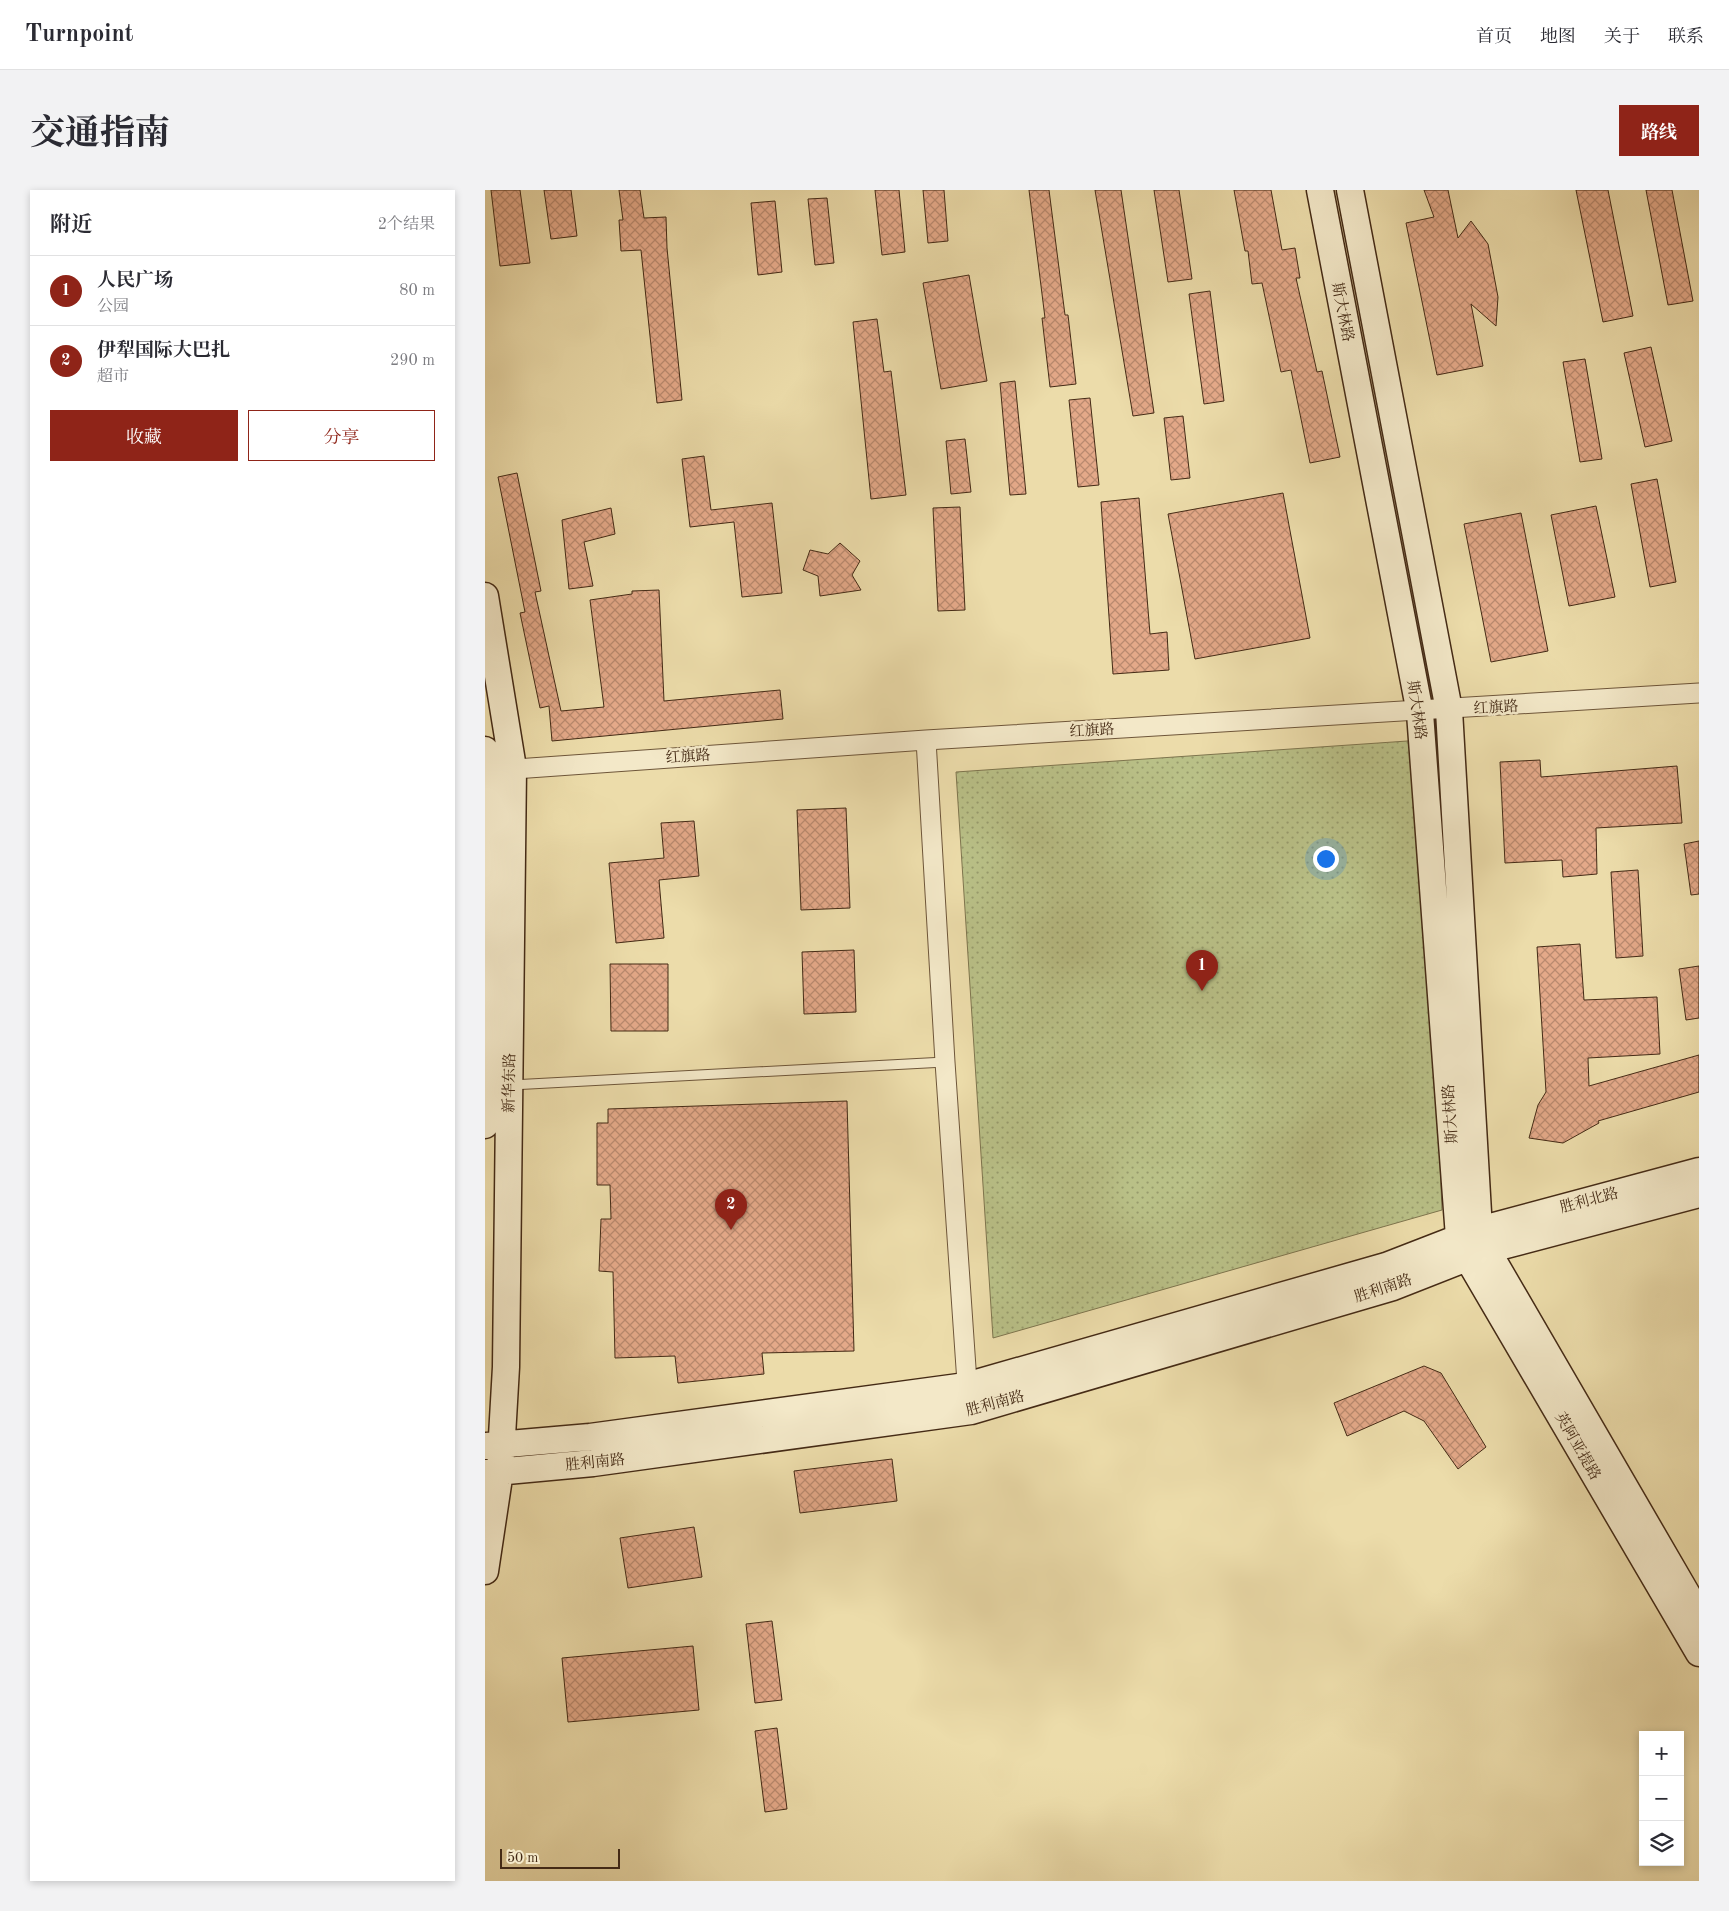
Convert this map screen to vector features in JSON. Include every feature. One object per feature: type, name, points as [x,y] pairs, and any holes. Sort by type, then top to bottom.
[{"type":"main road","name":"斯大林路","points":[[1320,190],[1419,711],[1473,1244]]},
{"type":"main road","name":"斯大林路","points":[[1350,190],[1449,710],[1473,1244]]},
{"type":"main road","name":"新华东路","points":[[485,596],[509,1085],[507,1367],[493,1445],[493,1472],[485,1571]]},
{"type":"main road","name":"新华东路","points":[[485,1125],[493,765]]},
{"type":"main road","name":"胜利北路","points":[[1473,1244],[1699,1171]]},
{"type":"main road","name":"胜利北路","points":[[1473,1244],[1699,1194]]},
{"type":"main road","name":"胜利南路","points":[[493,1445],[590,1437],[966,1386],[1385,1266],[1473,1244]]},
{"type":"main road","name":"胜利南路","points":[[493,1472],[593,1464],[971,1411],[1393,1287],[1473,1244]]},
{"type":"main road","name":"英阿亚提路","points":[[1473,1244],[1699,1616]]},
{"type":"main road","name":"英阿亚提路","points":[[1473,1244],[1699,1653]]},
{"type":"street","name":"红旗路","points":[[493,765],[1449,710],[1699,693]]},
{"type":"street","points":[[926,740],[966,1386],[971,1411]]},
{"type":"lane","points":[[509,1085],[945,1062]]},
{"type":"green space","points":[[1422,740],[1442,1210],[993,1338],[956,772]]},
{"type":"building","points":[[491,190],[520,190],[530,263],[500,266]]},
{"type":"building","points":[[544,190],[571,190],[577,236],[551,239]]},
{"type":"building","points":[[619,190],[640,190],[644,218],[666,217],[667,248],[682,400],[657,403],[641,250],[621,251],[619,220],[623,220]]},
{"type":"building","points":[[875,190],[899,190],[905,252],[882,255]]},
{"type":"building","points":[[923,190],[944,190],[948,241],[928,243]]},
{"type":"building","points":[[1029,190],[1049,190],[1065,315],[1068,315],[1076,384],[1050,387],[1042,318],[1045,318]]},
{"type":"building","points":[[1095,190],[1121,190],[1154,413],[1133,416]]},
{"type":"building","points":[[1154,190],[1179,190],[1192,279],[1168,282]]},
{"type":"building","points":[[1234,190],[1271,190],[1282,250],[1295,248],[1300,278],[1296,278],[1317,372],[1322,371],[1340,457],[1310,463],[1291,370],[1281,372],[1262,283],[1252,284],[1248,251],[1245,251]]},
{"type":"building","points":[[1424,190],[1448,190],[1458,238],[1471,221],[1488,244],[1498,297],[1496,326],[1471,304],[1483,366],[1437,375],[1406,223],[1434,217]]},
{"type":"building","points":[[1576,190],[1608,190],[1633,316],[1603,322]]},
{"type":"building","points":[[1646,190],[1672,190],[1693,301],[1668,305]]},
{"type":"building","points":[[827,198],[834,263],[815,265],[808,199]]},
{"type":"building","points":[[775,201],[782,272],[758,275],[751,203]]},
{"type":"building","points":[[969,275],[987,381],[941,389],[923,283]]},
{"type":"building","points":[[1210,291],[1224,401],[1204,404],[1189,294]]},
{"type":"building","points":[[877,319],[884,372],[891,371],[906,495],[871,499],[853,322]]},
{"type":"building","points":[[1651,347],[1672,441],[1645,447],[1624,353]]},
{"type":"building","points":[[1585,359],[1602,459],[1580,462],[1563,362]]},
{"type":"building","points":[[1015,381],[1026,494],[1010,495],[1000,383]]},
{"type":"building","points":[[1090,398],[1099,485],[1078,487],[1069,400]]},
{"type":"building","points":[[1183,416],[1190,478],[1171,480],[1164,418]]},
{"type":"building","points":[[965,439],[971,492],[951,494],[946,441]]},
{"type":"building","points":[[704,456],[711,510],[772,503],[782,593],[742,597],[734,522],[690,527],[682,459]]},
{"type":"building","points":[[517,473],[541,591],[535,592],[561,711],[604,707],[590,600],[632,594],[632,591],[659,590],[664,701],[780,690],[783,719],[552,741],[549,706],[540,708],[520,613],[525,612],[498,477]]},
{"type":"building","points":[[1657,479],[1676,582],[1650,587],[1631,484]]},
{"type":"building","points":[[1283,493],[1310,638],[1195,659],[1168,514]]},
{"type":"building","points":[[1139,498],[1150,634],[1167,632],[1169,670],[1113,674],[1101,502]]},
{"type":"building","points":[[1596,506],[1615,597],[1569,606],[1551,515]]},
{"type":"building","points":[[960,507],[965,610],[938,611],[933,508]]},
{"type":"building","points":[[611,508],[615,534],[584,542],[593,586],[569,589],[562,520]]},
{"type":"building","points":[[1521,513],[1548,651],[1491,662],[1464,524]]},
{"type":"building","points":[[840,543],[860,561],[852,575],[861,590],[820,596],[818,576],[803,570],[810,550],[828,554]]},
{"type":"building","points":[[1540,760],[1541,777],[1677,766],[1682,823],[1596,828],[1597,874],[1563,877],[1562,860],[1505,863],[1500,762]]},
{"type":"building","points":[[846,808],[850,908],[801,910],[797,810]]},
{"type":"building","points":[[694,821],[699,876],[659,880],[664,938],[616,943],[609,863],[664,858],[661,823]]},
{"type":"building","points":[[1699,841],[1699,894],[1691,895],[1684,844]]},
{"type":"building","points":[[1638,870],[1643,956],[1616,958],[1611,872]]},
{"type":"building","points":[[1580,944],[1584,1000],[1657,997],[1660,1054],[1588,1058],[1589,1086],[1699,1055],[1699,1092],[1598,1121],[1599,1123],[1563,1143],[1529,1138],[1538,1105],[1546,1092],[1537,947]]},
{"type":"building","points":[[854,950],[856,1012],[804,1014],[802,952]]},
{"type":"building","points":[[610,964],[668,964],[668,1031],[611,1031]]},
{"type":"building","points":[[1699,966],[1699,1018],[1686,1020],[1679,969]]},
{"type":"building","points":[[847,1101],[854,1351],[762,1353],[764,1374],[678,1383],[675,1356],[615,1358],[613,1272],[599,1271],[601,1219],[611,1219],[610,1185],[597,1185],[597,1123],[608,1123],[608,1109]]},
{"type":"building","points":[[1424,1366],[1441,1373],[1486,1447],[1458,1469],[1424,1421],[1404,1411],[1347,1436],[1334,1403]]},
{"type":"building","points":[[892,1459],[897,1501],[800,1513],[794,1471]]},
{"type":"building","points":[[694,1527],[702,1577],[628,1588],[620,1538]]},
{"type":"building","points":[[772,1621],[782,1700],[755,1703],[746,1624]]},
{"type":"building","points":[[693,1646],[699,1710],[568,1722],[562,1658]]},
{"type":"building","points":[[777,1728],[787,1809],[765,1812],[755,1731]]},
{"type":"place","name":"人民广场","points":[[1202,991]]},
{"type":"place","name":"伊犁国际大巴扎","points":[[731,1230]]}]
